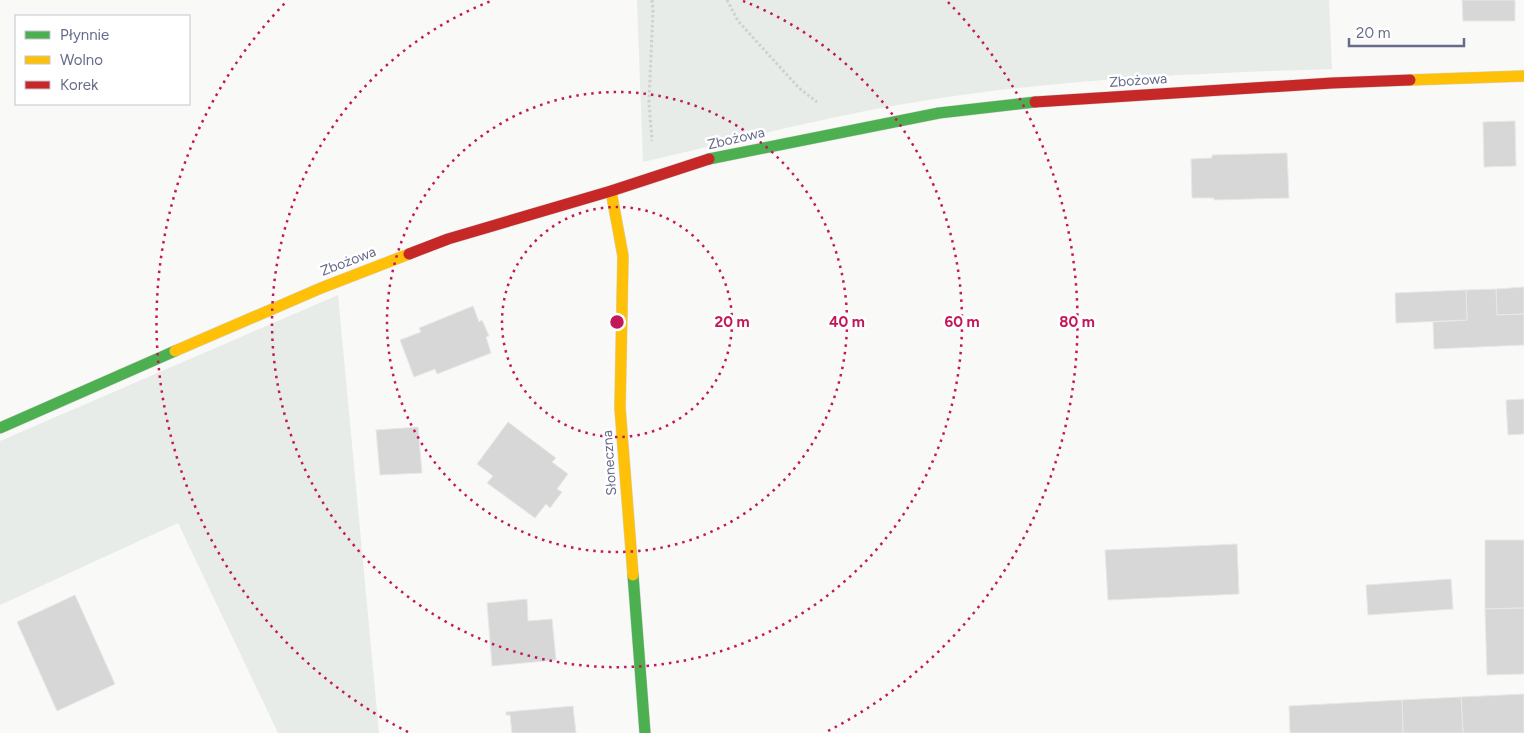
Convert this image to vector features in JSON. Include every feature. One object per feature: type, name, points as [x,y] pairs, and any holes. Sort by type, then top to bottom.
[{"type":"street","name":"Zbożowa","points":[[0,428],[321,288],[448,239],[611,191],[718,156],[939,112],[1032,102],[1332,83],[1524,76]]},
{"type":"street","name":"Słoneczna","points":[[611,191],[623,256],[620,408],[645,733]]},
{"type":"path","points":[[652,0],[649,102],[654,176]]},
{"type":"path","points":[[727,0],[738,21],[799,88],[850,130]]},
{"type":"shaded area","points":[[637,0],[1329,0],[1332,69],[1129,78],[978,93],[856,113],[643,162]]},
{"type":"shaded area","points":[[338,295],[379,733],[278,733],[178,523],[0,605],[0,441]]},
{"type":"building","points":[[1462,0],[1515,0],[1515,21],[1463,21]]},
{"type":"building","points":[[1515,121],[1516,166],[1484,167],[1483,122]]},
{"type":"building","points":[[1287,153],[1289,198],[1214,200],[1214,198],[1192,198],[1191,159],[1212,158],[1212,155]]},
{"type":"building","points":[[1524,287],[1524,314],[1497,315],[1496,289]]},
{"type":"building","points":[[1496,289],[1497,315],[1524,314],[1524,345],[1434,349],[1433,322],[1467,320],[1466,290]]},
{"type":"building","points":[[1466,290],[1467,320],[1396,323],[1395,293]]},
{"type":"building","points":[[473,306],[479,322],[482,320],[489,336],[486,337],[491,353],[437,374],[435,369],[414,377],[400,340],[421,332],[419,328]]},
{"type":"building","points":[[1524,399],[1524,434],[1508,435],[1506,400]]},
{"type":"building","points":[[508,422],[556,458],[552,462],[568,474],[557,489],[562,492],[550,508],[546,504],[535,518],[487,483],[493,476],[477,464]]},
{"type":"building","points":[[418,427],[422,473],[380,475],[376,430]]},
{"type":"building","points":[[1485,540],[1524,540],[1524,608],[1485,609]]},
{"type":"building","points":[[1237,544],[1239,594],[1108,600],[1105,550]]},
{"type":"building","points":[[1451,579],[1453,609],[1368,615],[1366,585]]},
{"type":"building","points":[[75,595],[115,684],[57,711],[17,622]]},
{"type":"building","points":[[527,599],[528,621],[552,619],[556,660],[492,666],[487,603]]},
{"type":"building","points":[[1524,608],[1524,674],[1487,675],[1485,609]]},
{"type":"building","points":[[1524,694],[1524,733],[1463,733],[1461,697]]},
{"type":"building","points":[[1461,697],[1463,733],[1403,733],[1402,700]]},
{"type":"building","points":[[1402,700],[1403,733],[1290,733],[1289,706]]},
{"type":"building","points":[[573,706],[576,733],[512,733],[510,715],[506,715],[506,712]]},
{"type":"traffic: fast","points":[[709,159],[939,113],[1035,102]]},
{"type":"traffic: fast","points":[[0,428],[175,351]]},
{"type":"traffic: fast","points":[[633,575],[645,733]]},
{"type":"traffic: slow","points":[[1410,80],[1524,76]]},
{"type":"traffic: slow","points":[[611,191],[623,256],[620,408],[633,575]]},
{"type":"traffic: slow","points":[[175,351],[321,288],[409,254]]},
{"type":"traffic: jam","points":[[1035,102],[1332,83],[1410,80]]},
{"type":"traffic: jam","points":[[409,254],[448,239],[611,191],[709,159]]}]
